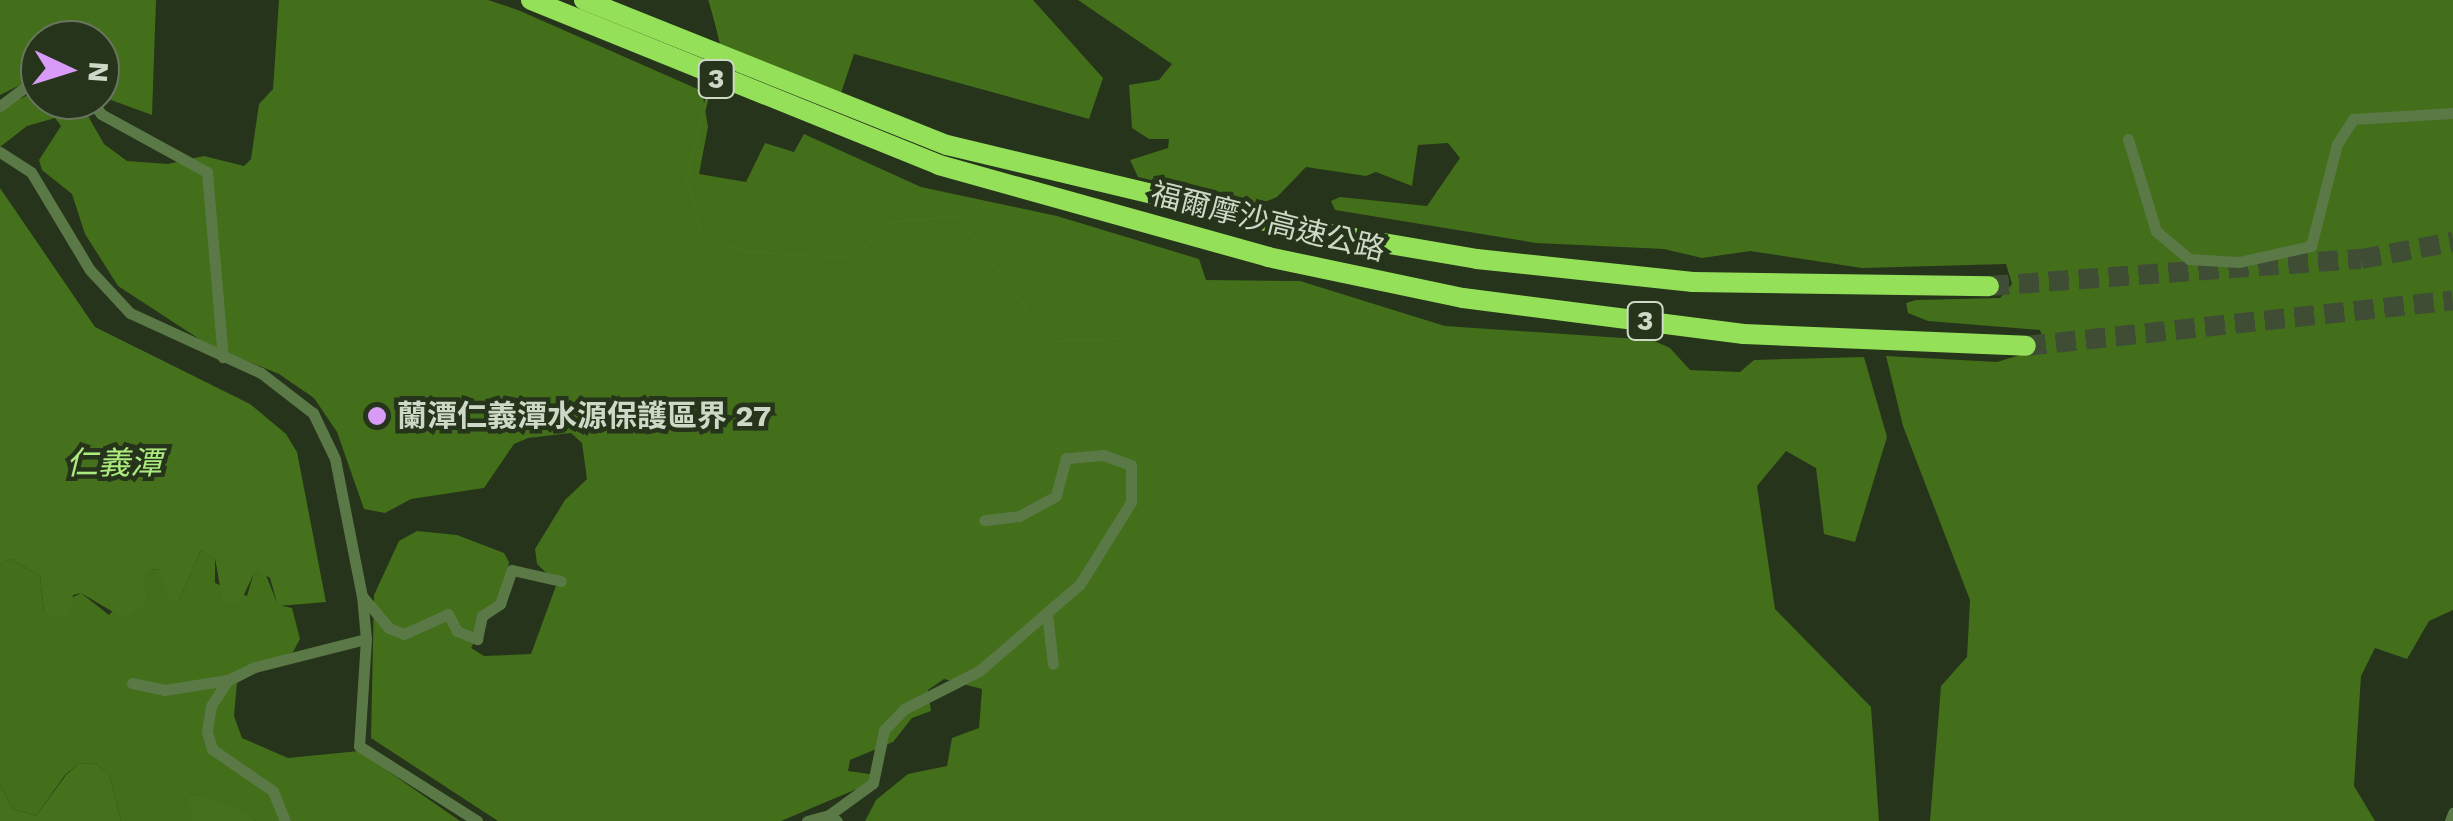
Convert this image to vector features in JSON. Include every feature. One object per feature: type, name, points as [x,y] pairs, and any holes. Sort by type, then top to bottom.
[{"type":"highway","name":"福爾摩沙高速公路","points":[[531,0],[636,47],[947,145],[1290,227],[1477,258],[1693,282],[1990,286]]},
{"type":"highway","name":"福爾摩沙高速公路","points":[[584,0],[940,165],[1268,257],[1463,298],[1744,334],[2026,346]]},
{"type":"street","points":[[2128,140],[2156,230],[2189,259],[2239,262],[2310,246],[2337,144],[2353,119],[2453,113]]},
{"type":"street","points":[[111,120],[207,172],[223,357]]},
{"type":"street","points":[[0,152],[31,172],[113,299],[151,325],[223,357],[299,399],[326,434],[347,503],[362,596],[366,639],[359,746],[476,821]]},
{"type":"street","points":[[807,821],[833,818],[872,783],[884,730],[904,709],[979,671],[1080,584],[1132,502],[1131,465],[1103,455],[1066,458],[1056,496],[1019,516],[984,520]]},
{"type":"street","points":[[362,596],[389,628],[418,630],[448,614],[457,631],[477,639],[482,616],[500,604],[512,570],[560,581]]},
{"type":"street","points":[[1048,614],[1053,664]]},
{"type":"street","points":[[132,682],[164,690],[228,680],[366,639]]},
{"type":"street","points":[[228,680],[211,706],[207,731],[212,749],[273,792],[285,821]]},
{"type":"street","points":[[2450,821],[2453,813]]},
{"type":"shaded area","points":[[0,0],[156,0],[152,115],[120,103],[120,20],[20,20],[20,85],[0,95]]},
{"type":"shaded area","points":[[279,0],[488,0],[702,91],[708,127],[699,174],[746,182],[765,143],[794,152],[804,134],[921,187],[1057,216],[1199,259],[1206,280],[1300,281],[1445,326],[1652,340],[1670,348],[1690,370],[1740,372],[1754,360],[1864,357],[1887,437],[1855,542],[1824,534],[1816,468],[1786,451],[1757,486],[1775,609],[1871,707],[1879,821],[865,821],[876,800],[908,774],[947,766],[952,738],[979,728],[982,689],[944,679],[928,690],[931,711],[912,718],[893,742],[850,760],[848,771],[877,775],[871,783],[781,821],[498,821],[371,738],[374,595],[399,541],[417,531],[457,535],[504,553],[509,562],[503,593],[471,648],[484,656],[531,654],[557,583],[537,564],[535,549],[565,500],[587,479],[582,443],[571,433],[528,438],[514,444],[484,488],[411,499],[385,513],[364,509],[337,432],[314,398],[279,374],[210,346],[118,286],[85,234],[72,194],[42,170],[39,160],[61,126],[56,120],[90,120],[104,144],[127,161],[168,164],[204,156],[244,166],[251,159],[259,104],[273,89]]},
{"type":"shaded area","points":[[710,0],[1033,0],[1103,78],[1089,119],[854,54],[841,93],[720,45]]},
{"type":"shaded area","points":[[1078,0],[2453,0],[2453,610],[2429,621],[2407,659],[2375,648],[2361,676],[2354,786],[2375,821],[1930,821],[1941,686],[1967,657],[1970,600],[1903,426],[1886,356],[1997,362],[2046,347],[2040,330],[1928,321],[1908,313],[1906,303],[1916,300],[2000,298],[2012,284],[2006,264],[1862,268],[1750,251],[1702,258],[1664,249],[1536,243],[1335,210],[1331,201],[1340,197],[1427,206],[1460,158],[1448,143],[1418,145],[1412,186],[1376,172],[1366,176],[1306,167],[1277,197],[1258,205],[1138,177],[1130,160],[1168,148],[1169,139],[1149,139],[1132,128],[1129,85],[1159,80],[1172,64]]},
{"type":"shaded area","points":[[20,99],[20,120],[48,120],[27,126],[0,147],[0,109]]},
{"type":"shaded area","points":[[201,550],[215,557],[215,583],[247,596],[255,569],[264,570],[278,605],[292,608],[300,639],[293,652],[237,683],[234,716],[242,738],[288,758],[359,751],[460,821],[256,821],[191,793],[191,821],[121,821],[109,773],[94,763],[78,764],[65,775],[36,816],[13,809],[0,785],[0,564],[11,559],[40,576],[44,612],[81,593],[109,615],[150,570],[158,569],[179,600]]},
{"type":"water","name":"仁義潭","points":[[0,188],[95,327],[250,404],[286,434],[297,452],[326,602],[278,606],[270,578],[256,569],[240,603],[223,603],[215,558],[201,550],[179,600],[171,602],[158,569],[150,570],[144,577],[147,603],[125,619],[81,593],[73,595],[70,614],[53,617],[44,612],[40,576],[11,559],[0,564]]},
{"type":"water","points":[[94,763],[109,773],[121,821],[0,821],[0,785],[13,809],[36,816],[78,764]]},
{"type":"water","points":[[190,793],[232,806],[256,821],[191,821]]},
{"type":"waterway","points":[[710,0],[723,46]]},
{"type":"waterway","points":[[711,82],[687,178],[702,234],[744,251],[856,258],[886,222],[958,216],[1050,341],[1118,338],[1179,377]]},
{"type":"tunnel","points":[[1989,286],[2361,259],[2453,242]]},
{"type":"tunnel","points":[[2026,346],[2453,300]]},
{"type":"place","name":"蘭潭仁義潭水源保護區界 27","points":[[377,416]]}]
